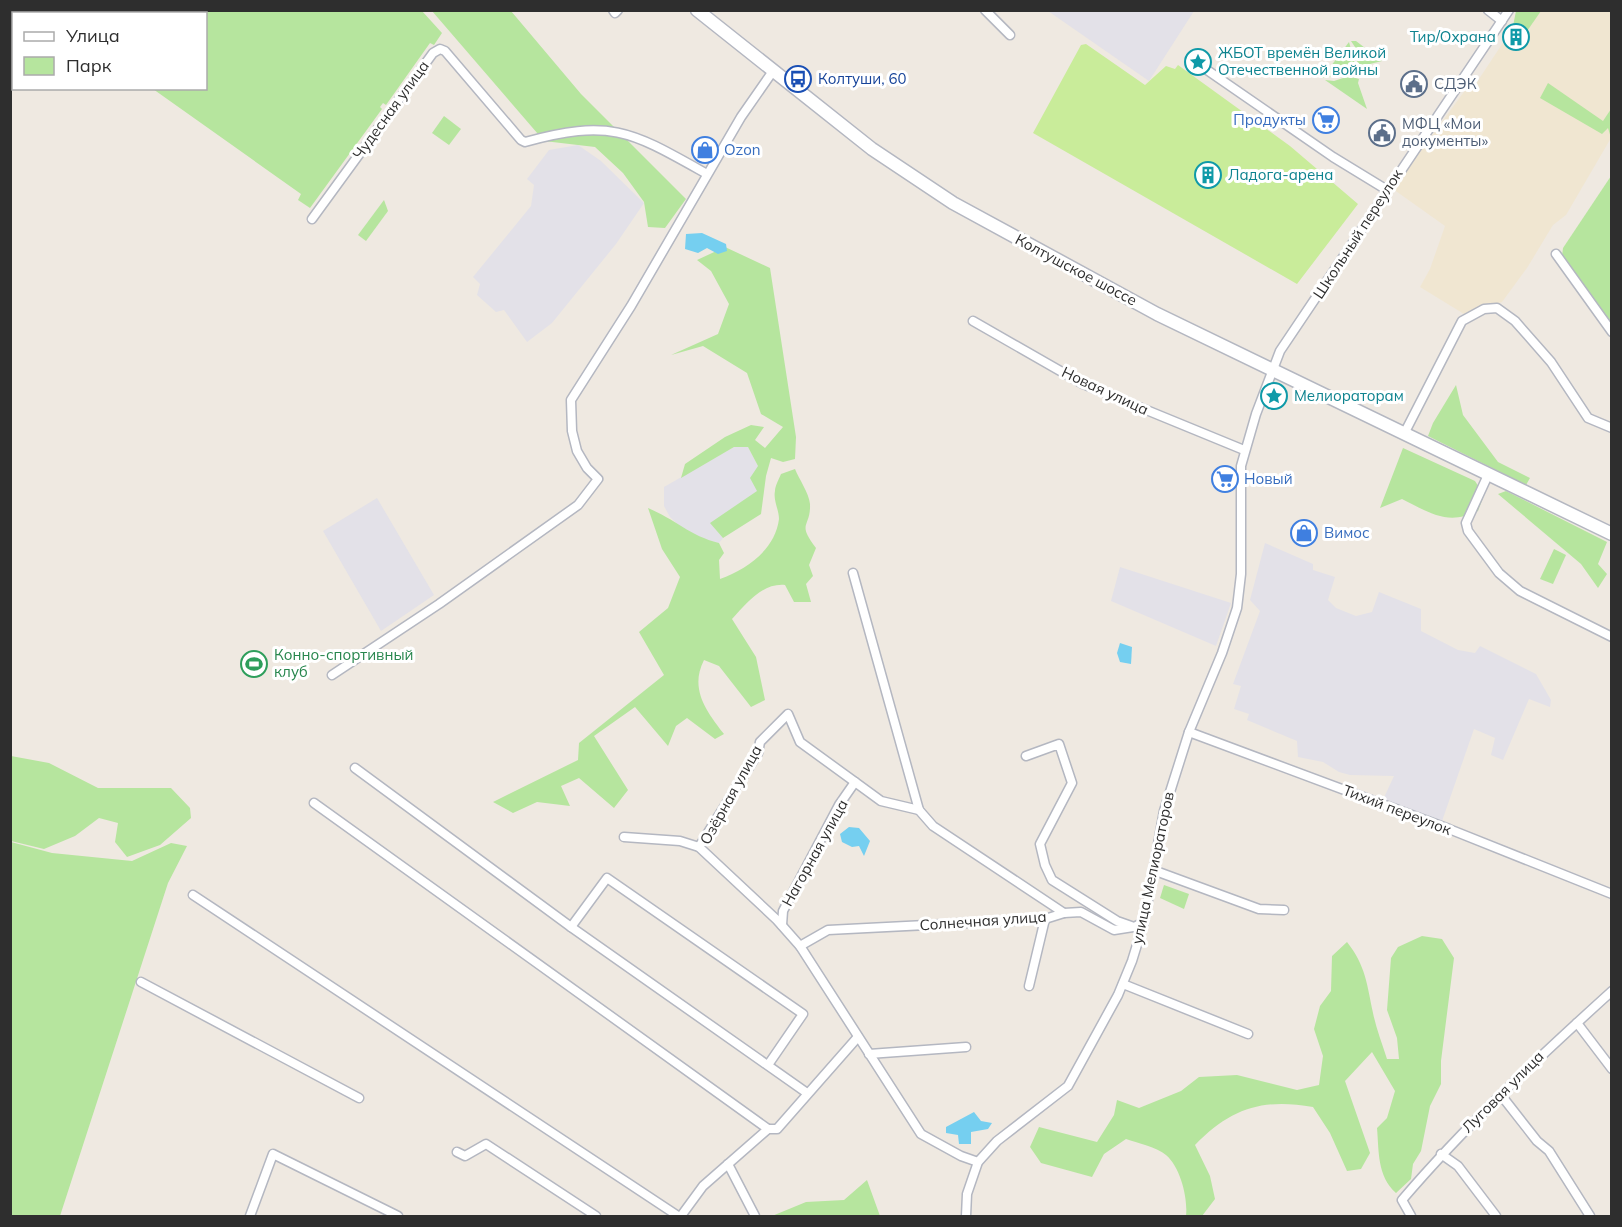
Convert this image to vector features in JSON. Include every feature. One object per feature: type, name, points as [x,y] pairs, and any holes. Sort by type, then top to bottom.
[{"type":"main road","name":"Колтушское шоссе","points":[[697,10],[872,149],[935,193],[1101,285],[1611,534]]},
{"type":"street","points":[[613,10],[615,13],[618,10]]},
{"type":"street","points":[[986,10],[1010,35]]},
{"type":"street","points":[[1488,10],[1502,21]]},
{"type":"street","name":"Школьный переулок","points":[[1273,370],[1280,351],[1509,10]]},
{"type":"street","name":"Чудесная улица","points":[[312,219],[433,53],[440,50],[446,51],[514,133],[525,142],[581,129],[619,132],[640,138],[707,174]]},
{"type":"street","points":[[1207,70],[1333,157],[1387,190]]},
{"type":"street","points":[[332,675],[439,604],[570,511],[578,505],[598,479],[587,468],[577,452],[572,431],[571,400],[631,306],[741,117],[773,71]]},
{"type":"street","points":[[1556,254],[1611,332]]},
{"type":"street","points":[[1405,432],[1462,321],[1484,309],[1497,308],[1515,321],[1551,362],[1588,418],[1611,428]]},
{"type":"street","name":"Новая улица","points":[[973,321],[1083,384],[1244,450]]},
{"type":"street","name":"улица Мелиораторов","points":[[966,1216],[967,1194],[978,1162],[997,1141],[1068,1086],[1123,984],[1144,922],[1164,811],[1189,732],[1222,653],[1240,591],[1239,494],[1244,450],[1273,370]]},
{"type":"street","points":[[1488,475],[1466,523],[1468,531],[1498,573],[1526,594],[1611,637]]},
{"type":"street","points":[[852,573],[919,810]]},
{"type":"street","name":"Озёрная улица","points":[[855,782],[800,742],[788,714],[760,742],[758,753],[699,848],[782,925],[800,946],[857,1038],[921,1134],[961,1156],[978,1162]]},
{"type":"street","name":"Тихий переулок","points":[[1189,732],[1449,829],[1607,892]]},
{"type":"street","points":[[1026,756],[1059,744],[1072,783],[1040,844],[1045,865],[1052,880],[1117,921],[1134,927]]},
{"type":"street","points":[[355,768],[571,927],[807,1093]]},
{"type":"street","name":"Нагорная улица","points":[[782,925],[783,911],[839,805],[855,782],[881,801],[919,810]]},
{"type":"street","points":[[314,803],[768,1129],[777,1129],[857,1038]]},
{"type":"street","name":"Солнечная улица","points":[[919,810],[933,826],[1064,913]]},
{"type":"street","points":[[624,837],[680,841],[699,848]]},
{"type":"street","points":[[1153,870],[1259,909],[1284,910]]},
{"type":"street","points":[[571,927],[607,878],[803,1014],[768,1065]]},
{"type":"street","points":[[194,895],[679,1216],[702,1186],[768,1129]]},
{"type":"street","points":[[1064,913],[1081,912],[1114,930],[1134,927],[1144,922]]},
{"type":"street","name":"Солнечная улица","points":[[800,946],[828,930],[1046,919],[1064,913]]},
{"type":"street","points":[[1029,986],[1046,919]]},
{"type":"street","points":[[141,982],[359,1098]]},
{"type":"street","points":[[1123,984],[1248,1034]]},
{"type":"street","name":"Луговая улица","points":[[1411,1216],[1402,1200],[1441,1154],[1541,1054],[1611,991]]},
{"type":"street","points":[[1577,1023],[1611,1069]]},
{"type":"street","points":[[869,1054],[966,1047]]},
{"type":"street","points":[[1501,1095],[1537,1142],[1549,1151],[1590,1216]]},
{"type":"street","points":[[457,1152],[465,1156],[486,1144],[596,1216]]},
{"type":"street","points":[[250,1216],[273,1154],[398,1216]]},
{"type":"street","points":[[1441,1154],[1458,1166],[1496,1216]]},
{"type":"street","points":[[728,1164],[754,1216]]},
{"type":"shaded area","points":[[1194,10],[1149,81],[1048,11]]},
{"type":"shaded area","points":[[1524,11],[1611,11],[1611,138],[1566,215],[1553,225],[1527,268],[1502,302],[1464,314],[1420,287],[1430,269],[1445,226],[1393,189],[1466,89],[1471,91]]},
{"type":"shaded area","points":[[578,145],[601,161],[644,203],[616,244],[552,323],[527,342],[504,310],[496,312],[477,295],[480,284],[473,277],[531,206],[534,185],[527,179],[549,150]]},
{"type":"shaded area","points":[[734,447],[748,447],[758,466],[758,491],[711,523],[723,538],[719,543],[699,538],[683,529],[670,517],[664,506],[664,487]]},
{"type":"shaded area","points":[[377,498],[434,595],[381,631],[323,531]]},
{"type":"shaded area","points":[[1265,543],[1313,564],[1313,570],[1335,577],[1328,600],[1336,608],[1356,616],[1372,612],[1379,592],[1421,609],[1421,631],[1458,650],[1475,653],[1480,646],[1536,674],[1551,700],[1550,707],[1529,699],[1503,760],[1491,755],[1495,738],[1474,729],[1441,824],[1381,804],[1394,776],[1350,775],[1339,772],[1323,762],[1298,757],[1297,741],[1247,720],[1249,714],[1234,709],[1241,686],[1233,684],[1260,611],[1250,600]]},
{"type":"shaded area","points":[[1120,567],[1231,603],[1216,646],[1111,601]]},
{"type":"green space","points":[[43,11],[422,11],[442,33],[434,45],[430,43],[386,105],[383,103],[380,107],[382,109],[310,208],[298,200],[301,194],[154,90],[207,90],[207,12]]},
{"type":"green space","points":[[432,11],[511,11],[581,94],[686,199],[665,228],[648,227],[644,202],[623,173],[595,147],[544,141]]},
{"type":"green space","points":[[1516,11],[1541,11],[1525,34],[1513,26]]},
{"type":"green space","points":[[1351,41],[1356,41],[1382,61],[1370,64],[1363,69],[1358,67],[1355,47]]},
{"type":"green space","points":[[1349,42],[1356,67],[1352,74],[1322,78]]},
{"type":"green space","points":[[1086,44],[1145,85],[1166,66],[1175,69],[1178,65],[1290,146],[1358,204],[1297,284],[1033,133],[1081,45]]},
{"type":"green space","points":[[1349,76],[1359,79],[1358,83],[1367,109],[1325,80],[1334,81]]},
{"type":"green space","points":[[1548,83],[1603,121],[1611,109],[1611,138],[1608,128],[1602,134],[1540,98]]},
{"type":"green space","points":[[444,116],[461,129],[449,145],[432,133]]},
{"type":"green space","points":[[1611,176],[1611,328],[1562,256],[1563,248]]},
{"type":"green space","points":[[384,200],[388,211],[366,241],[358,235]]},
{"type":"green space","points":[[725,247],[770,268],[796,437],[795,459],[783,462],[771,458],[761,514],[723,538],[710,523],[757,491],[750,478],[758,466],[748,447],[734,447],[681,478],[685,464],[725,437],[751,425],[764,427],[755,440],[765,448],[783,427],[761,414],[747,373],[703,346],[671,355],[718,334],[729,304],[711,271],[697,260]]},
{"type":"green space","points":[[1456,385],[1463,415],[1498,462],[1530,478],[1526,485],[1428,436],[1433,423]]},
{"type":"green space","points":[[1403,448],[1475,481],[1484,495],[1478,511],[1457,517],[1439,516],[1402,499],[1380,508]]},
{"type":"green space","points":[[795,469],[809,500],[810,512],[806,529],[816,548],[809,565],[813,576],[806,584],[811,602],[794,602],[785,585],[777,585],[756,595],[732,619],[756,657],[765,700],[751,707],[719,666],[704,660],[698,681],[699,690],[706,709],[724,734],[715,739],[687,718],[676,726],[668,746],[635,707],[594,736],[628,790],[614,808],[579,778],[561,786],[570,806],[537,802],[513,813],[493,802],[578,760],[579,743],[664,675],[639,632],[668,608],[680,577],[662,549],[648,508],[699,536],[719,543],[724,553],[719,560],[720,579],[740,570],[766,549],[772,540],[779,519],[775,498],[776,487],[781,474]]},
{"type":"green space","points":[[1506,491],[1607,542],[1598,564],[1607,574],[1598,588],[1581,564],[1498,494]]},
{"type":"green space","points":[[1554,549],[1566,555],[1553,584],[1540,579]]},
{"type":"green space","points":[[11,756],[49,763],[98,788],[171,788],[190,808],[191,818],[160,845],[127,857],[115,842],[118,823],[99,818],[75,836],[44,849],[11,841]]},
{"type":"green space","points":[[11,842],[52,853],[132,861],[171,843],[187,846],[168,883],[60,1216],[11,1216]]},
{"type":"green space","points":[[1164,885],[1189,894],[1184,909],[1160,898]]},
{"type":"green space","points":[[1422,936],[1442,939],[1454,958],[1441,1061],[1441,1084],[1430,1106],[1421,1151],[1413,1164],[1411,1179],[1396,1193],[1382,1171],[1377,1128],[1387,1118],[1395,1091],[1372,1052],[1345,1081],[1370,1153],[1361,1169],[1347,1171],[1330,1133],[1313,1107],[1279,1104],[1249,1109],[1222,1122],[1195,1145],[1210,1176],[1215,1199],[1202,1216],[1186,1216],[1185,1193],[1176,1168],[1166,1155],[1152,1147],[1126,1139],[1104,1154],[1092,1177],[1041,1163],[1030,1147],[1039,1127],[1097,1142],[1114,1115],[1117,1100],[1139,1108],[1181,1091],[1199,1077],[1237,1075],[1297,1090],[1319,1085],[1323,1056],[1314,1029],[1320,1006],[1331,991],[1332,956],[1347,942],[1365,976],[1387,1059],[1399,1059],[1397,1038],[1387,1010],[1391,958],[1398,947]]},
{"type":"green space","points":[[867,1180],[880,1216],[772,1216],[806,1202],[844,1200]]},
{"type":"water","points":[[702,233],[726,244],[727,251],[718,254],[707,248],[698,253],[685,249],[686,234]]},
{"type":"water","points":[[1120,643],[1132,647],[1131,664],[1120,662],[1117,653]]},
{"type":"water","points":[[849,827],[859,828],[870,841],[864,856],[859,846],[852,847],[842,842],[840,834]]},
{"type":"water","points":[[974,1112],[981,1121],[992,1123],[988,1129],[971,1132],[971,1144],[959,1144],[958,1135],[946,1133],[946,1127]]},
{"type":"place","name":"Тир/Охрана","points":[[1516,37]]},
{"type":"place","name":"ЖБОТ времён Великой Отечественной войны","points":[[1198,62]]},
{"type":"place","name":"Колтуши, 60","points":[[798,79]]},
{"type":"place","name":"СДЭК","points":[[1414,84]]},
{"type":"place","name":"Продукты","points":[[1326,120]]},
{"type":"place","name":"МФЦ «Мои документы»","points":[[1382,133]]},
{"type":"place","name":"Ozon","points":[[705,150]]},
{"type":"place","name":"Ладога-арена","points":[[1208,175]]},
{"type":"place","name":"Мелиораторам","points":[[1274,396]]},
{"type":"place","name":"Новый","points":[[1225,479]]},
{"type":"place","name":"Вимос","points":[[1304,533]]},
{"type":"place","name":"Конно-спортивный клуб","points":[[254,664]]}]
